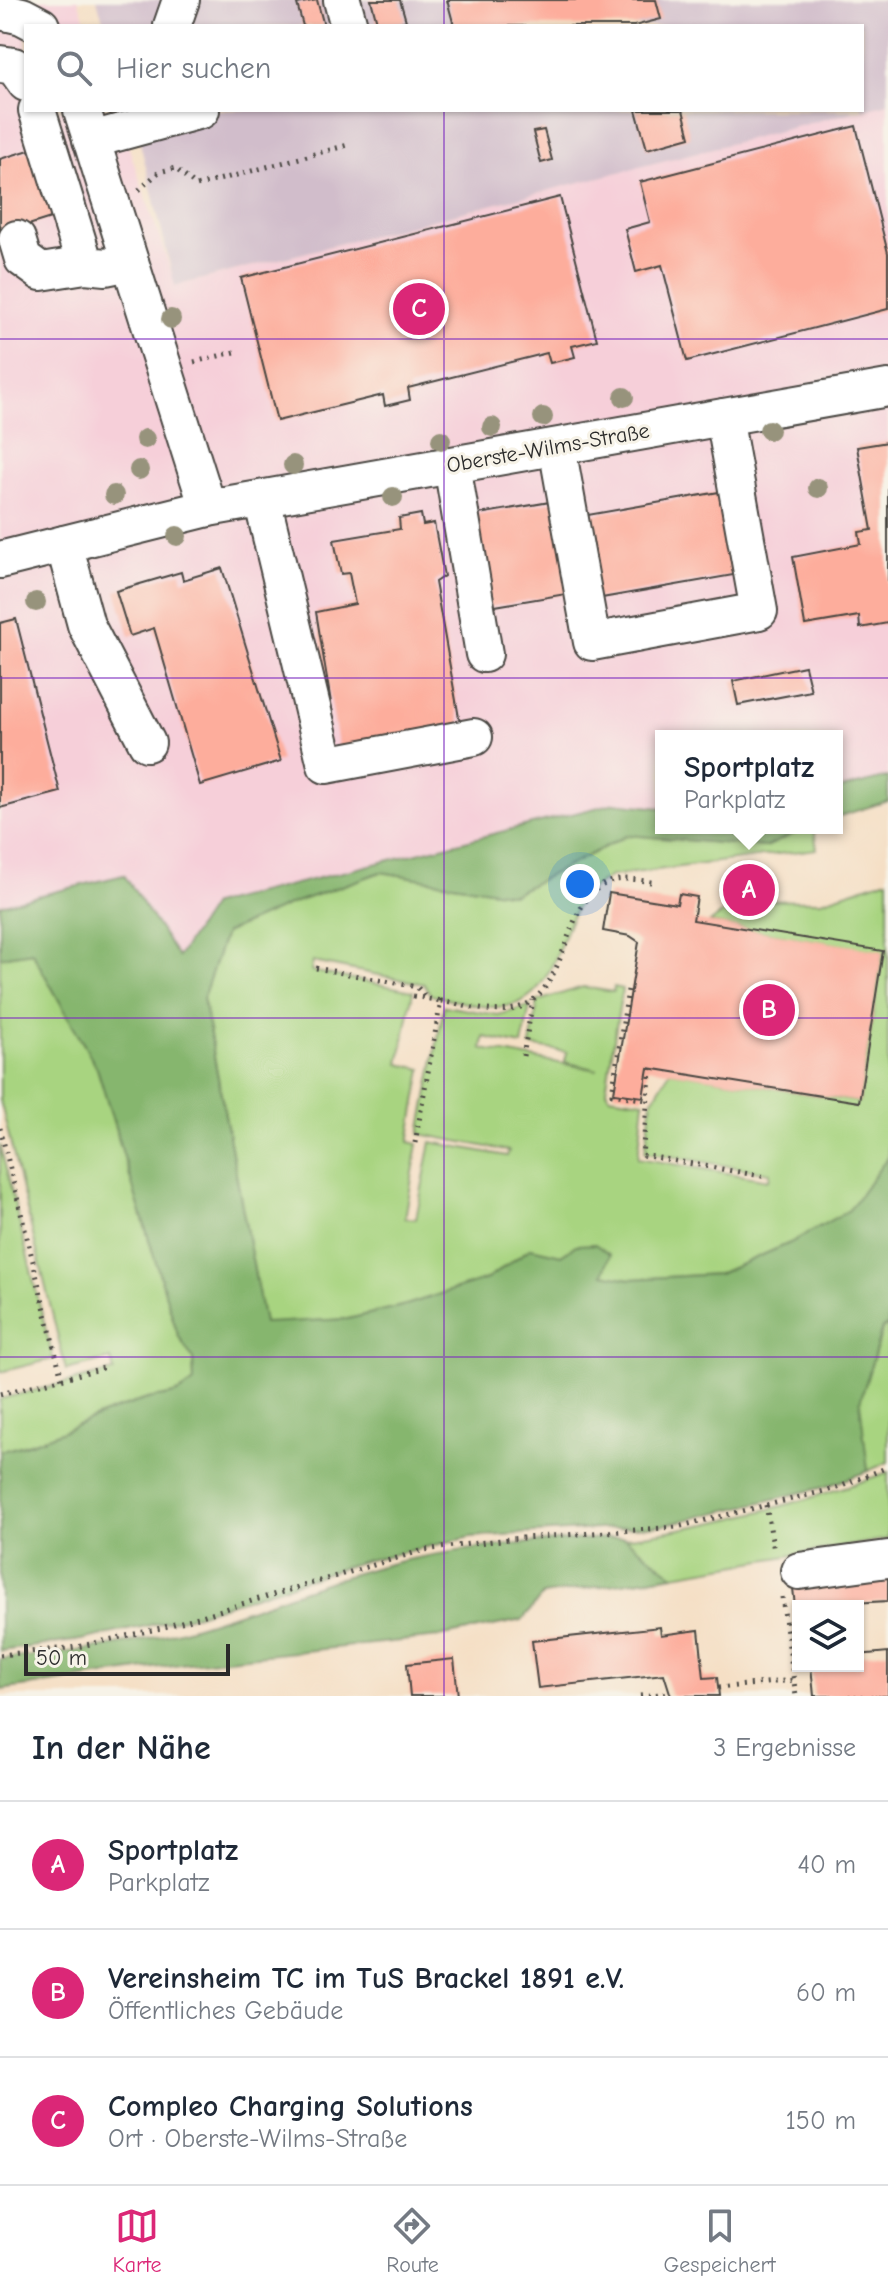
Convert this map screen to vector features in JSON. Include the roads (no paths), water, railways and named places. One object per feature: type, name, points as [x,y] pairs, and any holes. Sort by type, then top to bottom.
[{"type":"street","points":[[173,24],[181,0]]},
{"type":"street","points":[[342,0],[348,24]]},
{"type":"street","points":[[0,11],[22,16],[37,24]]},
{"type":"street","points":[[0,64],[14,66],[24,80]]},
{"type":"street","points":[[38,112],[85,265]]},
{"type":"street","points":[[186,112],[86,125],[208,508]]},
{"type":"street","points":[[17,239],[23,259],[41,272],[130,262]]},
{"type":"street","name":"Oberste-Wilms-Straße","points":[[0,560],[208,508],[888,388]]},
{"type":"street","points":[[557,447],[592,642],[759,611],[724,417]]},
{"type":"street","points":[[452,465],[484,654]]},
{"type":"street","points":[[262,499],[326,765],[474,737]]},
{"type":"street","points":[[64,544],[86,625],[147,743]]},
{"type":"street","points":[[785,1573],[888,1559]]},
{"type":"place","name":"Compleo Charging Solutions","points":[[419,309]]},
{"type":"place","name":"Sportplatz","points":[[749,890]]},
{"type":"place","name":"Vereinsheim TC im TuS Brackel 1891 e.V.","points":[[769,1010]]}]
